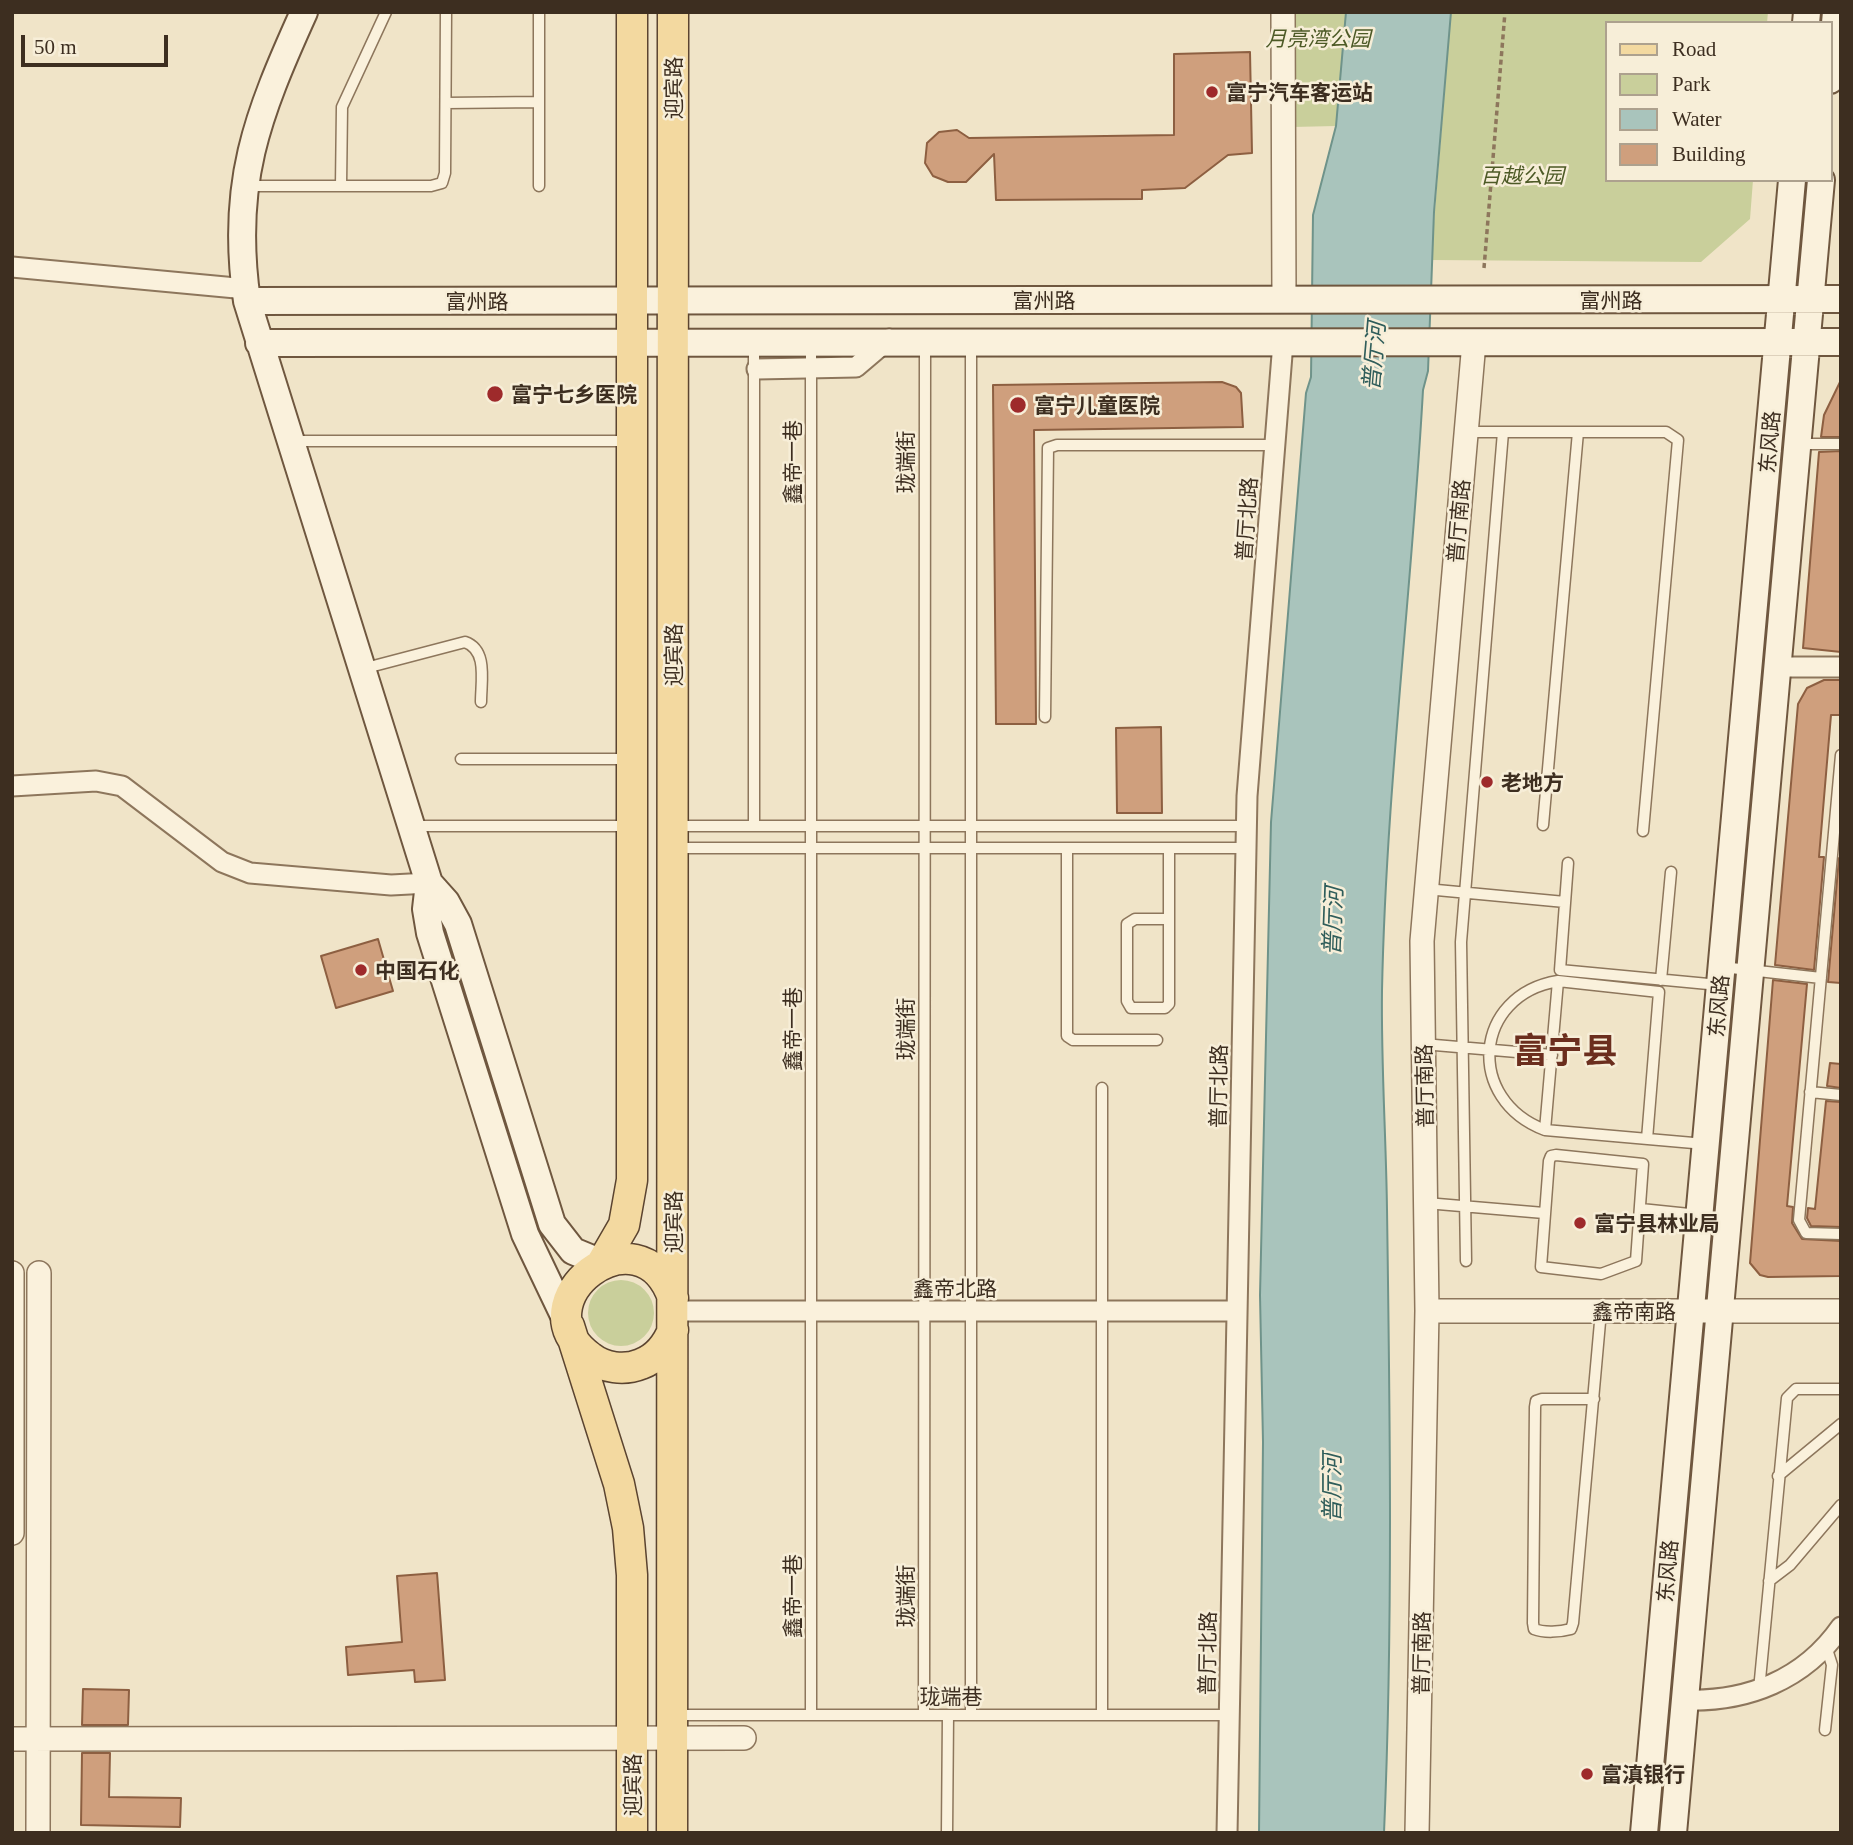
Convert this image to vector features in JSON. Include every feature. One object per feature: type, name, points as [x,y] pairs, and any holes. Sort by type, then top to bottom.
[{"type":"main road","points":[[304,12],[267,94],[254,138],[244,186],[241,294],[429,883],[446,902],[458,924],[552,1224],[573,1251],[602,1263]]},
{"type":"main road","name":"迎宾路","points":[[632,12],[631,1195],[624,1225],[602,1263],[581,1277],[574,1288],[567,1313],[619,1484],[628,1528],[632,1575],[632,1833]]},
{"type":"main road","name":"迎宾路","points":[[673,12],[673,1833]]},
{"type":"main road","points":[[1832,62],[1836,12]]},
{"type":"main road","name":"东风路","points":[[1644,1833],[1792,182]]},
{"type":"main road","name":"东风路","points":[[1673,1833],[1821,182]]},
{"type":"main road","name":"富州路","points":[[241,294],[632,301],[1841,299]]},
{"type":"main road","name":"富州路","points":[[259,344],[673,343],[756,356],[811,343],[1841,342]]},
{"type":"main road","points":[[429,883],[426,908],[430,933],[525,1234],[581,1350],[602,1364],[615,1368],[640,1365],[662,1350],[673,1313]]},
{"type":"main road","name":"迎宾路","points":[[602,1263],[628,1260],[640,1263],[662,1278],[673,1313]]},
{"type":"street","points":[[1283,12],[1284,300]]},
{"type":"street","points":[[12,267],[241,294]]},
{"type":"street","points":[[756,356],[856,367],[892,337]]},
{"type":"street","name":"普厅北路","points":[[1227,1833],[1246,826],[1283,342]]},
{"type":"street","name":"普厅南路","points":[[1417,1833],[1427,1311],[1423,1044],[1425,889],[1474,342]]},
{"type":"street","points":[[1778,667],[1841,667]]},
{"type":"street","points":[[12,786],[96,781],[122,786],[222,862],[250,873],[391,886],[429,883]]},
{"type":"street","points":[[12,1273],[12,1533]]},
{"type":"street","points":[[38,1833],[39,1273]]},
{"type":"street","name":"鑫帝北路","points":[[673,1313],[1237,1311]]},
{"type":"street","name":"鑫帝南路","points":[[1427,1311],[1841,1311]]},
{"type":"street","points":[[1685,1700],[1724,1699],[1759,1691],[1797,1672],[1826,1646],[1841,1628]]},
{"type":"street","points":[[12,1739],[744,1738]]},
{"type":"lane","points":[[341,186],[342,107],[386,12]]},
{"type":"lane","points":[[244,186],[431,186],[442,183],[445,173],[446,12]]},
{"type":"lane","points":[[539,12],[539,186]]},
{"type":"lane","points":[[446,103],[539,103]]},
{"type":"lane","name":"鑫帝一巷","points":[[811,343],[811,1715]]},
{"type":"lane","name":"珑端街","points":[[924,1715],[925,343]]},
{"type":"lane","points":[[971,343],[971,1715]]},
{"type":"lane","points":[[754,826],[756,356]]},
{"type":"lane","points":[[1466,432],[1666,432],[1678,440],[1643,831]]},
{"type":"lane","points":[[1466,1261],[1461,942],[1503,432]]},
{"type":"lane","points":[[1543,825],[1578,432]]},
{"type":"lane","points":[[290,441],[632,441]]},
{"type":"lane","points":[[1798,444],[1841,444]]},
{"type":"lane","points":[[1045,717],[1048,448],[1057,445],[1274,445]]},
{"type":"lane","points":[[362,669],[465,642],[475,646],[480,654],[481,702]]},
{"type":"lane","points":[[1841,755],[1836,863],[1821,978],[1800,1225],[1811,1234],[1841,1234]]},
{"type":"lane","points":[[461,759],[632,759]]},
{"type":"lane","points":[[411,826],[632,826]]},
{"type":"lane","points":[[673,837],[754,826],[1246,826]]},
{"type":"lane","points":[[673,837],[811,848],[1246,848]]},
{"type":"lane","points":[[1067,848],[1067,1036],[1073,1040],[1157,1040]]},
{"type":"lane","points":[[1169,848],[1169,919],[1169,1004],[1165,1008],[1131,1008],[1127,1001],[1128,924],[1135,919],[1169,919]]},
{"type":"lane","points":[[1568,863],[1560,970],[1661,980],[1720,976],[1751,970],[1821,978]]},
{"type":"lane","points":[[1661,980],[1671,872]]},
{"type":"lane","points":[[1425,889],[1565,902]]},
{"type":"lane","points":[[1647,1139],[1658,992],[1558,981],[1532,988],[1511,1003],[1496,1024],[1489,1050],[1492,1076],[1503,1100],[1521,1118],[1545,1130],[1647,1139],[1706,1144]]},
{"type":"lane","points":[[1545,1130],[1558,981]]},
{"type":"lane","points":[[1423,1044],[1552,1055]]},
{"type":"lane","points":[[1102,1088],[1102,1715]]},
{"type":"lane","points":[[1811,1092],[1841,1095]]},
{"type":"lane","points":[[1551,1156],[1643,1164],[1636,1261],[1601,1274],[1541,1267],[1544,1213],[1551,1156]]},
{"type":"lane","points":[[1426,1203],[1544,1213]]},
{"type":"lane","points":[[1641,1209],[1699,1215]]},
{"type":"lane","points":[[1594,1399],[1536,1401],[1533,1623],[1534,1629],[1539,1631],[1563,1631],[1571,1629],[1573,1623],[1594,1399],[1601,1311]]},
{"type":"lane","points":[[1759,1691],[1785,1404],[1790,1392],[1841,1389]]},
{"type":"lane","points":[[1778,1476],[1841,1424]]},
{"type":"lane","points":[[1769,1581],[1790,1565],[1841,1504]]},
{"type":"lane","points":[[1825,1730],[1832,1665],[1826,1646]]},
{"type":"lane","name":"珑端巷","points":[[673,1715],[1229,1715]]},
{"type":"lane","points":[[947,1833],[948,1715]]},
{"type":"path","points":[[1484,268],[1505,12]]},
{"type":"green space","name":"月亮湾公园","points":[[1292,12],[1346,12],[1336,126],[1292,127]]},
{"type":"green space","name":"百越公园","points":[[1451,12],[1768,12],[1767,21],[1604,21],[1604,182],[1753,182],[1750,219],[1701,262],[1431,260]]},
{"type":"green space","points":[[621,1280],[634,1283],[644,1290],[651,1300],[654,1313],[651,1326],[644,1336],[634,1343],[621,1346],[608,1343],[598,1336],[591,1326],[588,1313],[591,1300],[598,1290],[608,1283]]},
{"type":"water","name":"普厅河","points":[[1346,12],[1451,12],[1434,212],[1428,371],[1423,390],[1384,916],[1382,1018],[1390,1521],[1384,1833],[1259,1833],[1263,1442],[1260,1295],[1271,822],[1306,393],[1311,377],[1313,215],[1336,126]]},
{"type":"building","name":"富宁汽车客运站","points":[[1250,52],[1252,153],[1228,155],[1185,188],[1142,190],[1142,199],[996,200],[994,154],[966,182],[948,182],[933,176],[925,163],[927,143],[939,132],[957,130],[969,138],[1174,135],[1174,54]]},
{"type":"building","points":[[1841,380],[1841,437],[1821,437],[1824,415]]},
{"type":"building","points":[[1222,382],[1236,387],[1241,393],[1243,427],[1034,430],[1036,724],[996,724],[993,385]]},
{"type":"building","points":[[1841,451],[1841,652],[1803,648],[1819,452]]},
{"type":"building","points":[[1824,680],[1841,680],[1841,715],[1831,715],[1819,857],[1824,857],[1814,970],[1775,965],[1798,704],[1807,688]]},
{"type":"building","points":[[1161,727],[1162,813],[1117,813],[1116,728]]},
{"type":"building","points":[[1841,858],[1841,983],[1828,982]]},
{"type":"building","points":[[378,939],[393,991],[336,1008],[321,956]]},
{"type":"building","points":[[1773,980],[1807,984],[1787,1206],[1793,1207],[1792,1223],[1802,1239],[1841,1241],[1841,1276],[1768,1277],[1760,1275],[1750,1263]]},
{"type":"building","points":[[1830,1063],[1841,1064],[1841,1088],[1827,1086]]},
{"type":"building","points":[[1826,1101],[1841,1102],[1841,1227],[1811,1226],[1807,1218],[1808,1208],[1815,1209]]},
{"type":"building","points":[[437,1573],[445,1680],[415,1682],[414,1670],[348,1675],[346,1647],[402,1642],[397,1576]]},
{"type":"building","points":[[83,1689],[129,1690],[128,1725],[82,1725]]},
{"type":"building","points":[[82,1753],[110,1753],[109,1797],[181,1798],[180,1827],[81,1825]]},
{"type":"place","name":"富宁汽车客运站","points":[[1212,92]]},
{"type":"place","name":"富宁七乡医院","points":[[495,394]]},
{"type":"place","name":"富宁儿童医院","points":[[1018,405]]},
{"type":"place","name":"老地方","points":[[1487,782]]},
{"type":"place","name":"中国石化","points":[[361,970]]},
{"type":"place","name":"富宁县林业局","points":[[1580,1223]]},
{"type":"place","name":"富滇银行","points":[[1587,1774]]},
{"type":"district","name":"富宁县","points":[[1565,1050]]}]
